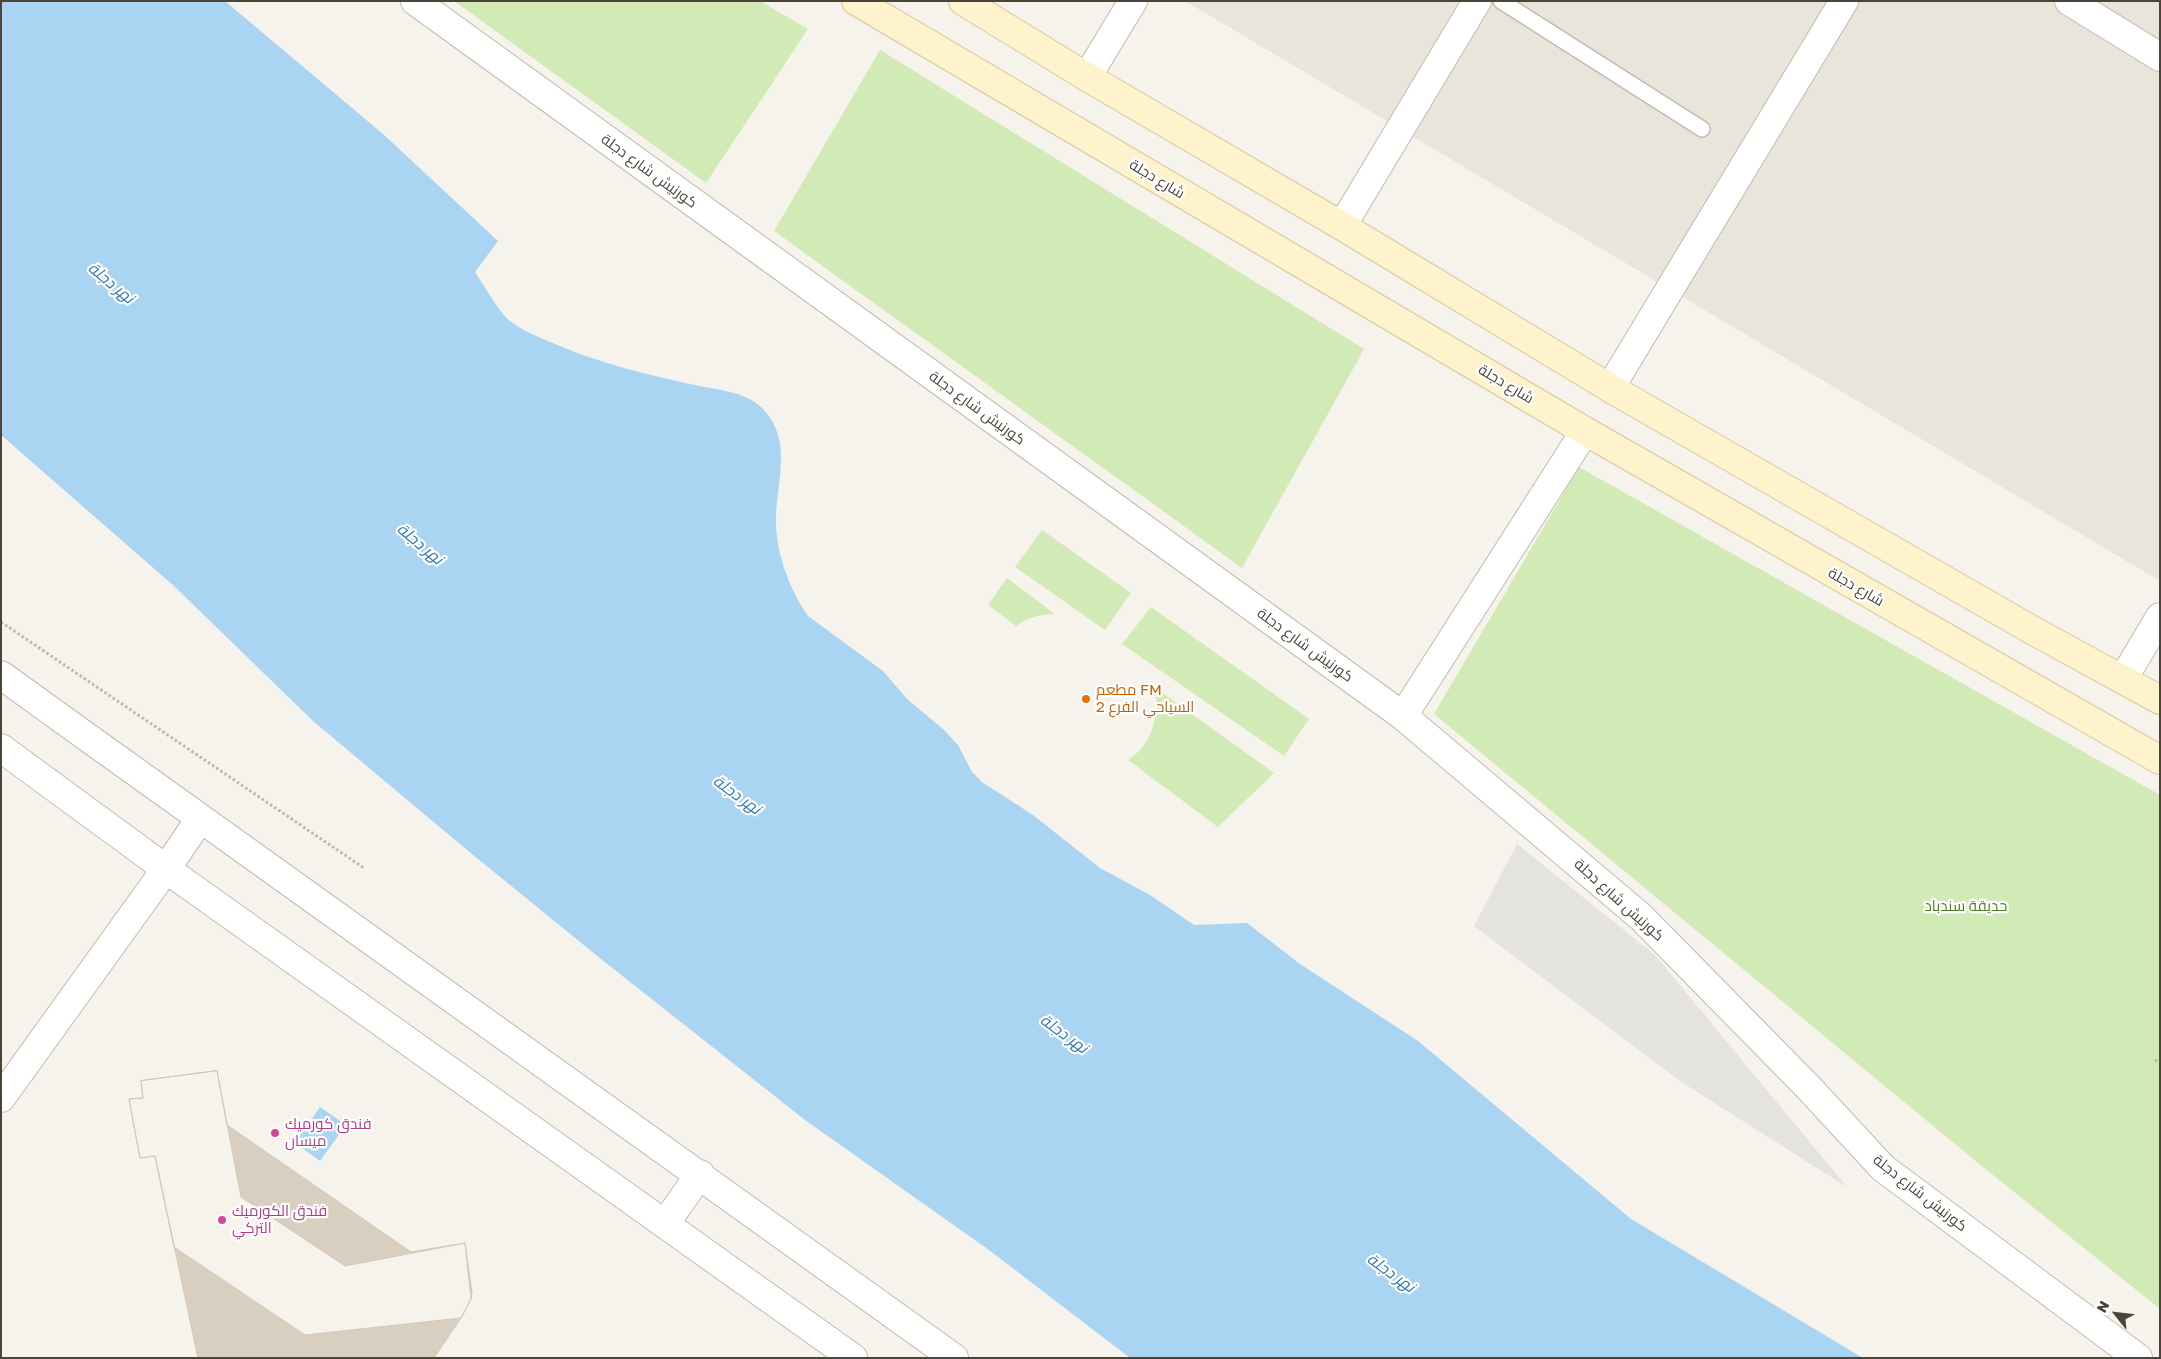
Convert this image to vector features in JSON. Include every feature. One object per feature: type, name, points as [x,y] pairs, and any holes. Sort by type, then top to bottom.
[{"type":"main road","name":"شارع دجلة","points":[[856,1],[1585,431],[2160,760]]},
{"type":"main road","points":[[963,1],[1087,77],[1342,226],[1610,388],[2024,625],[2160,700]]},
{"type":"street","name":"كورنيش شارع دجلة","points":[[415,1],[1403,716],[1641,917],[1809,1088],[1883,1168],[2138,1358]]},
{"type":"street","points":[[1087,77],[1133,1]]},
{"type":"street","points":[[1342,226],[1477,1]]},
{"type":"street","points":[[1610,388],[1844,1]]},
{"type":"street","points":[[2069,1],[2160,57]]},
{"type":"street","points":[[1403,716],[1585,431]]},
{"type":"street","points":[[2123,679],[2160,617]]},
{"type":"street","points":[[1,675],[200,819],[700,1174],[954,1358]]},
{"type":"street","points":[[1,748],[166,869],[853,1358]]},
{"type":"street","points":[[1,1098],[200,819]]},
{"type":"street","points":[[665,1224],[700,1174]]},
{"type":"lane","points":[[1501,1],[1702,129]]},
{"type":"path","points":[[1,622],[364,868]]},
{"type":"path","points":[[2155,1060],[2160,1063]]},
{"type":"shaded area","points":[[1185,1],[2160,1],[2160,581]]},
{"type":"shaded area","points":[[1517,844],[1655,955],[1847,1187],[1683,1083],[1474,926]]},
{"type":"green space","points":[[454,1],[760,1],[808,29],[706,183]]},
{"type":"green space","points":[[880,50],[1364,349],[1242,568],[774,231]]},
{"type":"green space","name":"حديقة سندباد","points":[[1579,467],[2160,795],[2160,1309],[1978,1163],[1434,714]]},
{"type":"green space","points":[[1042,530],[1131,593],[1105,630],[1015,567]]},
{"type":"green space","points":[[1007,578],[1055,614],[1034,617],[1016,626],[988,605]]},
{"type":"green space","points":[[1151,607],[1309,719],[1284,756],[1122,644]]},
{"type":"green space","points":[[1157,689],[1274,773],[1218,827],[1128,760],[1144,746],[1149,738],[1155,720]]},
{"type":"water","name":"نهر دجلة","points":[[1,1],[225,1],[383,134],[498,241],[475,272],[496,305],[510,321],[530,333],[580,354],[637,371],[739,395],[755,402],[762,408],[772,420],[778,434],[780,447],[781,461],[776,520],[778,545],[785,570],[801,605],[808,616],[883,671],[907,699],[943,729],[958,745],[972,772],[982,782],[1033,815],[1100,868],[1150,895],[1194,925],[1247,923],[1300,964],[1418,1041],[1631,1219],[1863,1358],[1130,1358],[989,1250],[805,1120],[601,959],[467,850],[313,721],[174,586],[1,435]]},
{"type":"water","points":[[320,1107],[346,1125],[320,1161],[295,1143]]},
{"type":"building","name":"فندق الكورميك التركي","points":[[217,1071],[227,1125],[411,1252],[465,1243],[472,1293],[471,1299],[461,1318],[434,1358],[198,1358],[155,1156],[140,1158],[129,1099],[143,1098],[141,1081]]},
{"type":"building","name":"فندق الكورميك التركي","points":[[217,1071],[241,1197],[345,1266],[465,1243],[471,1299],[461,1318],[305,1335],[174,1247],[155,1156],[140,1158],[129,1099],[143,1098],[141,1081]]},
{"type":"place","name":"مطعم FM السياحي الفرع 2","points":[[1086,699]]},
{"type":"place","name":"فندق كورميك ميسان","points":[[275,1133]]},
{"type":"place","name":"فندق الكورميك التركي","points":[[222,1220]]}]
